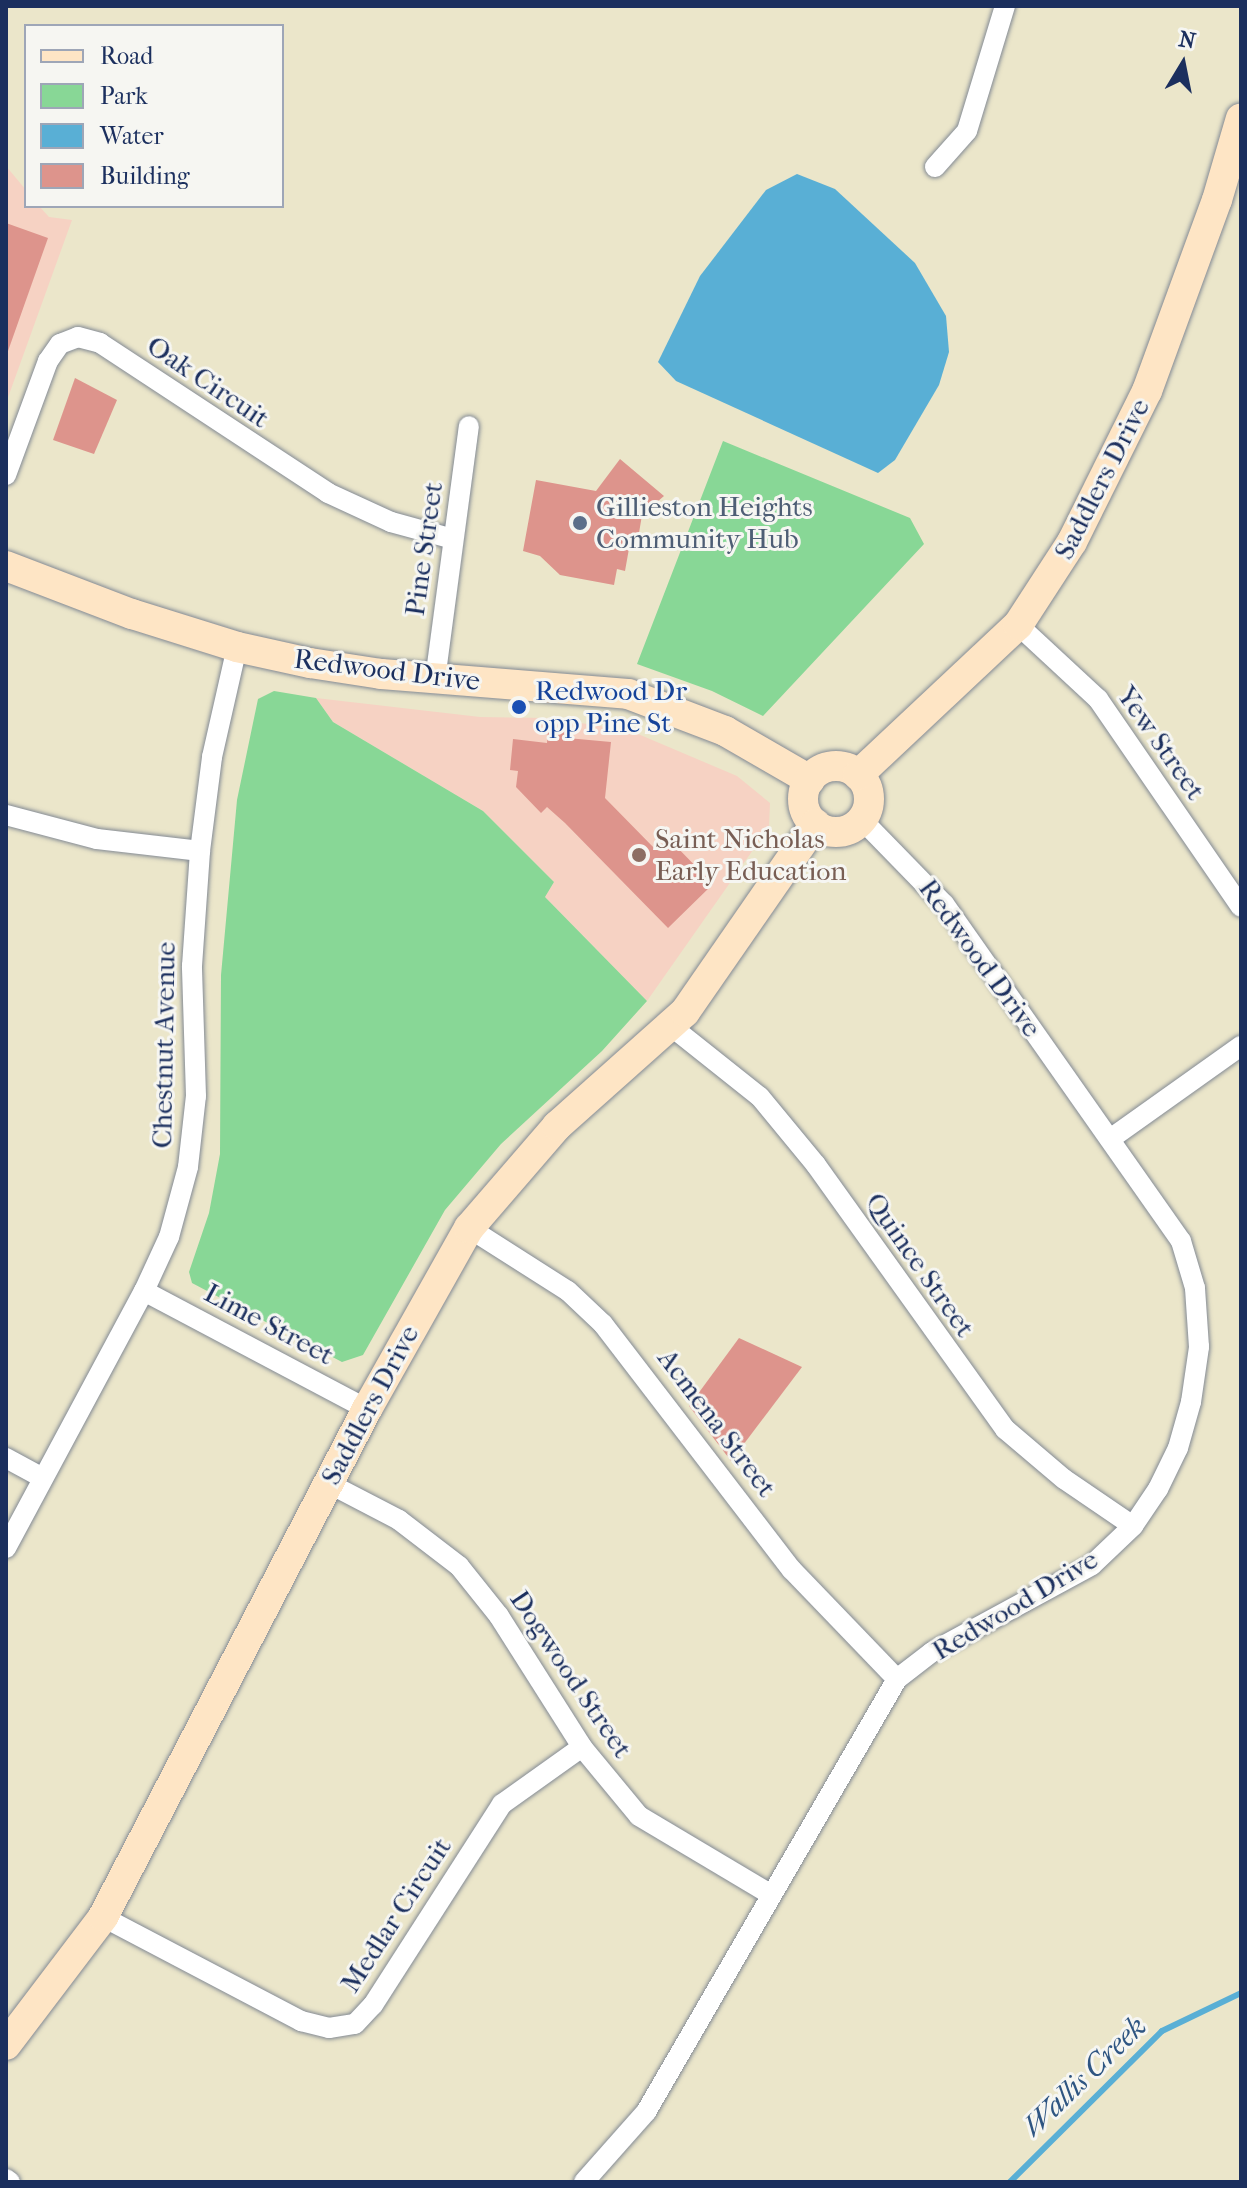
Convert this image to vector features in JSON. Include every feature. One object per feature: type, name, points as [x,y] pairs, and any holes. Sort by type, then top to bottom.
[{"type":"street","points":[[935,167],[967,131],[1005,6]]},
{"type":"street","name":"Saddlers Drive","points":[[858,775],[1018,625],[1072,542],[1147,391],[1241,118]]},
{"type":"street","name":"Oak Circuit","points":[[6,475],[48,361],[60,344],[78,337],[100,343],[328,493],[391,522],[453,539]]},
{"type":"street","name":"Pine Street","points":[[435,680],[469,426]]},
{"type":"street","name":"Redwood Drive","points":[[6,566],[237,647],[339,668],[435,680],[628,694],[725,731],[810,780]]},
{"type":"street","name":"Yew Street","points":[[1018,625],[1098,699],[1241,907]]},
{"type":"street","name":"Chestnut Avenue","points":[[6,1548],[144,1291],[169,1237],[188,1167],[196,1096],[192,966],[200,851],[212,757],[237,647]]},
{"type":"street","points":[[837,766],[858,775],[869,797],[862,820],[839,832],[815,824],[804,803],[810,780],[837,766]]},
{"type":"street","points":[[6,815],[97,839],[200,851]]},
{"type":"street","name":"Redwood Drive","points":[[584,2182],[646,2112],[897,1679],[932,1652],[1092,1565],[1133,1526],[1178,1448],[1191,1402],[1198,1332],[1195,1288],[1181,1241],[944,904],[862,820]]},
{"type":"street","name":"Saddlers Drive","points":[[10,2032],[103,1917],[367,1409],[469,1228],[557,1126],[672,1027],[815,824]]},
{"type":"street","name":"Quince Street","points":[[672,1027],[760,1097],[816,1165],[1005,1429],[1064,1479],[1133,1526]]},
{"type":"street","points":[[1110,1139],[1241,1046]]},
{"type":"street","name":"Acmena Street","points":[[469,1228],[559,1284],[603,1324],[792,1570],[897,1679]]},
{"type":"street","name":"Lime Street","points":[[144,1291],[367,1409]]},
{"type":"street","points":[[6,1458],[43,1478]]},
{"type":"street","name":"Dogwood Street","points":[[328,1483],[399,1520],[459,1566],[499,1616],[582,1747],[639,1816],[770,1894]]},
{"type":"street","name":"Medlar Circuit","points":[[103,1917],[301,2021],[329,2028],[355,2024],[373,2005],[502,1804],[582,1747]]},
{"type":"shaded area","points":[[6,166],[24,188],[24,208],[41,208],[49,217],[72,220],[6,403]]},
{"type":"shaded area","name":"Saint Nicholas Early Education","points":[[316,698],[480,717],[549,718],[631,731],[737,776],[770,803],[769,827],[647,1001],[545,897],[554,882],[483,811],[333,722]]},
{"type":"green space","points":[[723,441],[910,518],[924,544],[763,716],[712,691],[637,664]]},
{"type":"green space","points":[[274,691],[316,698],[333,722],[483,811],[554,882],[545,897],[647,1001],[602,1051],[501,1144],[445,1210],[363,1355],[342,1362],[192,1283],[189,1272],[209,1213],[220,1154],[221,975],[237,800],[258,699]]},
{"type":"water","points":[[797,174],[835,189],[915,263],[946,316],[949,352],[939,385],[895,460],[878,473],[676,381],[658,362],[700,276],[766,190]]},
{"type":"building","points":[[6,223],[48,238],[8,351],[6,351]]},
{"type":"building","points":[[75,378],[117,400],[94,454],[53,440]]},
{"type":"building","name":"Gillieston Heights Community Hub","points":[[620,459],[664,496],[642,515],[637,545],[630,543],[625,571],[617,569],[614,585],[560,575],[540,556],[523,551],[536,480],[596,491]]},
{"type":"building","points":[[548,729],[568,731],[567,738],[611,742],[605,798],[656,850],[668,838],[713,884],[668,928],[565,823],[547,807],[541,813],[516,787],[518,771],[510,770],[513,739],[547,743]]},
{"type":"building","points":[[739,1338],[802,1367],[731,1461],[689,1406]]},
{"type":"waterway","name":"Wallis Creek","points":[[1010,2182],[1162,2031],[1241,1993]]},
{"type":"place","name":"Gillieston Heights Community Hub","points":[[580,523]]},
{"type":"place","name":"Redwood Dr opp Pine St","points":[[519,707]]},
{"type":"place","name":"Saint Nicholas Early Education","points":[[639,855]]}]
